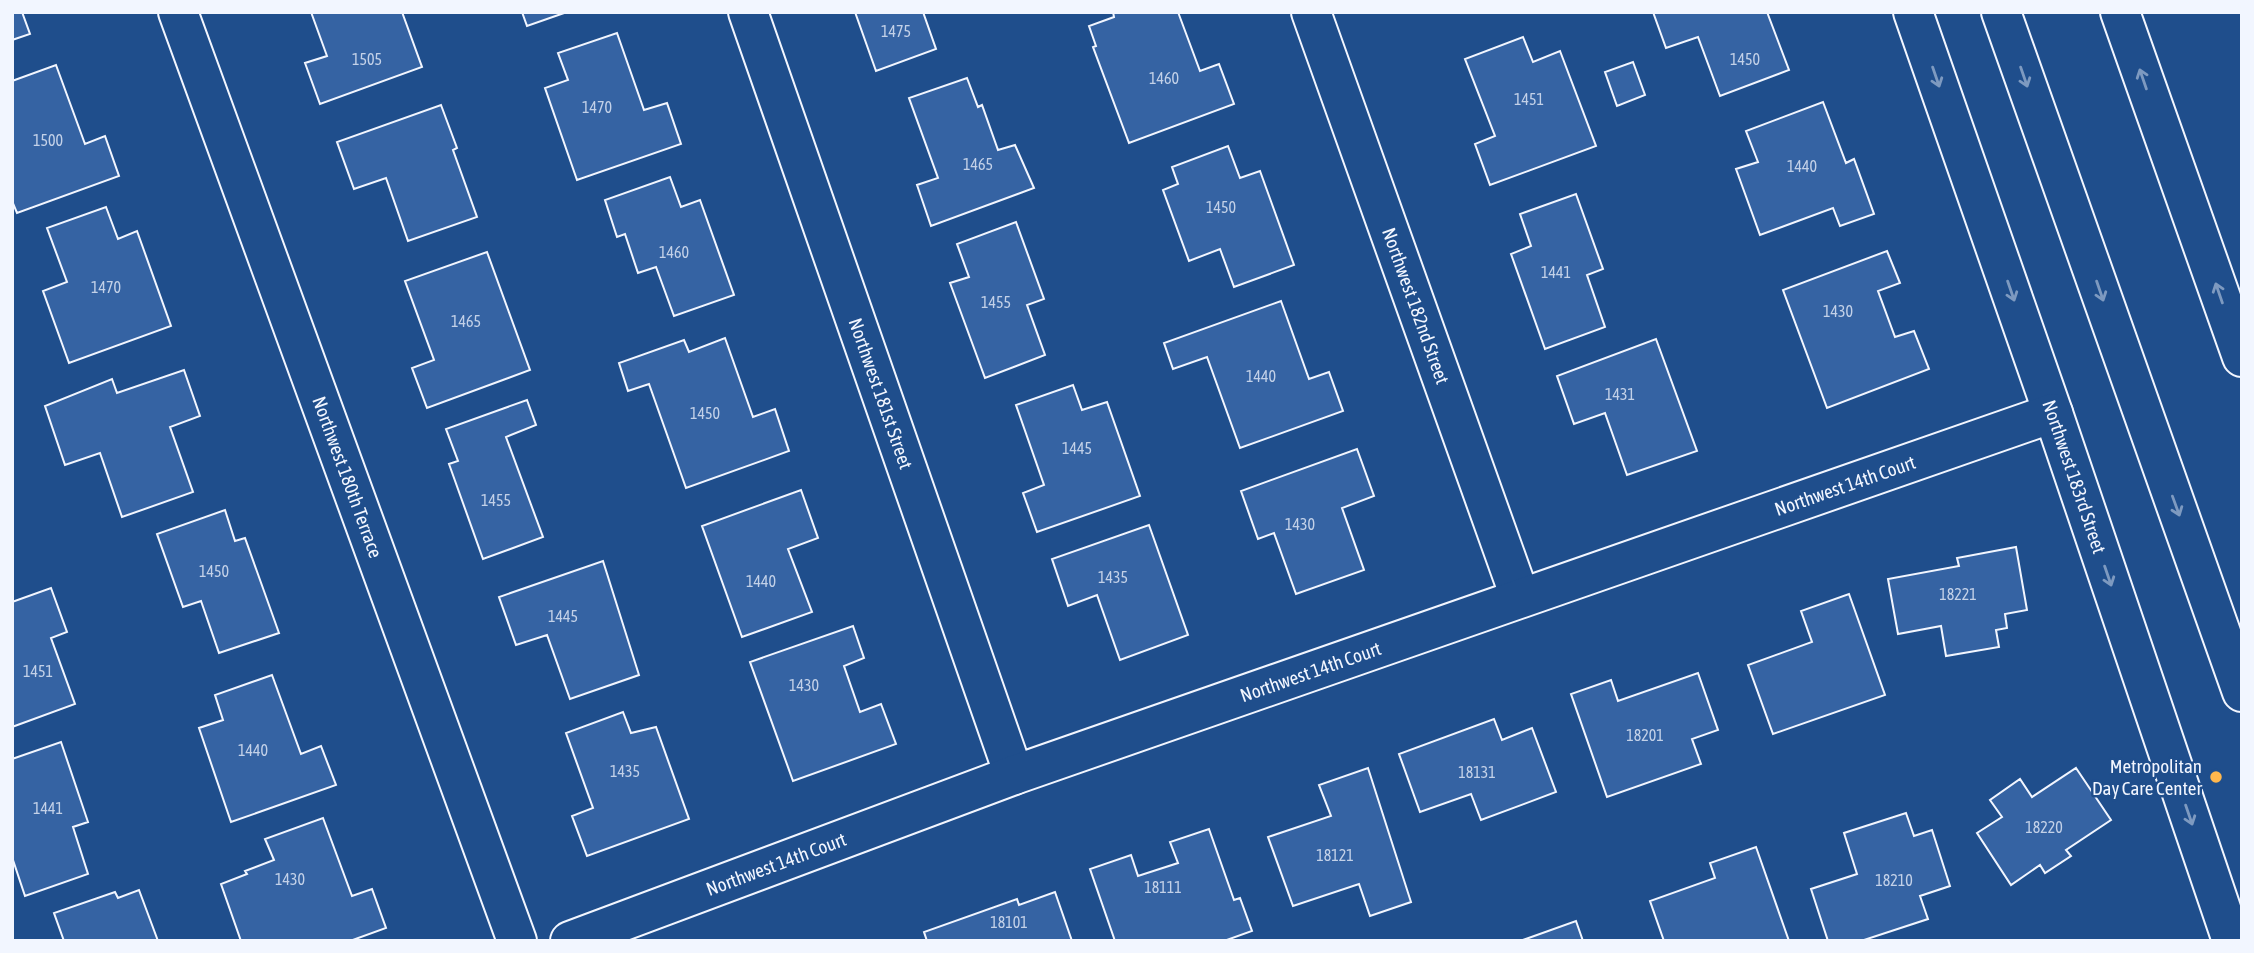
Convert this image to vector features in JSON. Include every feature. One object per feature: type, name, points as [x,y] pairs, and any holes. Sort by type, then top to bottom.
[{"type":"street","name":"Northwest 180th Terrace","points":[[178,12],[517,941]]},
{"type":"street","name":"Northwest 181st Street","points":[[748,12],[1014,775]]},
{"type":"street","name":"Northwest 182nd Street","points":[[1311,12],[1520,597]]},
{"type":"street","name":"Northwest 183rd Street","points":[[1913,12],[2053,413],[2225,934]]},
{"type":"street","points":[[2001,12],[2242,692]]},
{"type":"street","points":[[2123,13],[2242,358]]},
{"type":"street","name":"Northwest 14th Court","points":[[570,941],[1014,775],[2053,413]]},
{"type":"building","points":[[12,12],[22,12],[30,34],[12,40]]},
{"type":"building","points":[[311,12],[402,12],[422,67],[320,104],[305,63],[327,56]]},
{"type":"building","points":[[522,12],[567,12],[527,26]]},
{"type":"building","points":[[855,12],[923,12],[936,49],[876,71]]},
{"type":"building","points":[[1113,12],[1178,12],[1200,71],[1219,64],[1234,104],[1129,143],[1093,47],[1096,46],[1089,26],[1114,17]]},
{"type":"building","points":[[1653,12],[1767,12],[1789,70],[1720,96],[1698,37],[1666,48]]},
{"type":"building","points":[[617,33],[644,110],[667,103],[681,144],[577,180],[545,88],[568,80],[558,53]]},
{"type":"building","points":[[1523,37],[1533,62],[1560,51],[1596,146],[1490,185],[1475,144],[1495,136],[1465,59]]},
{"type":"building","points":[[1633,62],[1645,95],[1617,106],[1605,72]]},
{"type":"building","points":[[56,65],[85,144],[105,136],[119,176],[17,213],[12,201],[12,81]]},
{"type":"building","points":[[967,78],[978,107],[982,105],[998,150],[1015,145],[1034,188],[931,226],[917,185],[938,178],[909,98]]},
{"type":"building","points":[[1823,102],[1846,163],[1854,159],[1874,214],[1840,226],[1833,208],[1760,235],[1736,169],[1758,162],[1746,131]]},
{"type":"building","points":[[441,105],[457,148],[453,150],[477,217],[408,241],[386,178],[354,189],[337,142]]},
{"type":"building","points":[[1228,146],[1240,178],[1260,171],[1294,265],[1234,287],[1220,249],[1189,261],[1163,190],[1178,184],[1172,167]]},
{"type":"building","points":[[670,177],[681,207],[700,200],[734,295],[674,316],[656,267],[638,273],[625,234],[617,237],[605,200]]},
{"type":"building","points":[[1576,194],[1603,269],[1587,275],[1605,327],[1545,349],[1511,254],[1531,246],[1520,214]]},
{"type":"building","points":[[106,207],[118,239],[137,231],[171,326],[69,363],[43,291],[67,282],[47,228]]},
{"type":"building","points":[[1016,222],[1044,299],[1027,305],[1045,355],[985,378],[950,283],[969,277],[957,244]]},
{"type":"building","points":[[1887,251],[1900,283],[1878,291],[1895,337],[1914,331],[1929,369],[1827,408],[1783,290]]},
{"type":"building","points":[[487,252],[530,370],[427,408],[412,368],[434,360],[405,281]]},
{"type":"building","points":[[1281,301],[1309,379],[1329,372],[1343,411],[1240,448],[1207,357],[1173,369],[1164,343]]},
{"type":"building","points":[[725,338],[753,417],[775,409],[789,451],[686,488],[649,384],[628,391],[619,363],[684,340],[689,352]]},
{"type":"building","points":[[1656,339],[1697,451],[1627,475],[1605,413],[1574,424],[1557,376]]},
{"type":"building","points":[[184,370],[200,416],[170,427],[193,492],[122,517],[100,453],[65,465],[45,406],[112,379],[117,393]]},
{"type":"building","points":[[1073,385],[1082,410],[1107,402],[1140,496],[1037,532],[1023,493],[1044,485],[1016,405]]},
{"type":"building","points":[[527,400],[536,425],[506,437],[543,537],[483,559],[449,464],[458,461],[446,429]]},
{"type":"building","points":[[1357,449],[1374,496],[1342,508],[1364,570],[1296,594],[1274,533],[1258,539],[1241,491]]},
{"type":"building","points":[[801,490],[818,538],[788,549],[812,612],[742,637],[702,526]]},
{"type":"building","points":[[225,510],[235,541],[245,538],[279,633],[219,653],[201,601],[183,607],[157,534]]},
{"type":"building","points":[[1149,525],[1188,635],[1120,660],[1097,595],[1068,606],[1052,559]]},
{"type":"building","points":[[2016,547],[2027,610],[2005,614],[2007,628],[1996,630],[1999,647],[1946,656],[1941,626],[1898,634],[1888,579],[1959,566],[1957,558]]},
{"type":"building","points":[[603,561],[639,675],[570,699],[547,635],[516,645],[499,597]]},
{"type":"building","points":[[51,588],[67,632],[51,638],[75,704],[12,727],[12,602]]},
{"type":"building","points":[[1849,594],[1885,695],[1773,734],[1748,665],[1812,642],[1801,611]]},
{"type":"building","points":[[853,626],[864,658],[844,666],[860,712],[881,704],[896,744],[793,781],[750,662]]},
{"type":"building","points":[[1698,673],[1718,730],[1692,739],[1701,764],[1607,797],[1571,694],[1611,680],[1618,701]]},
{"type":"building","points":[[272,675],[301,754],[321,746],[336,785],[231,822],[199,728],[223,720],[215,695]]},
{"type":"building","points":[[623,712],[631,733],[656,727],[689,819],[587,856],[572,816],[593,808],[566,733]]},
{"type":"building","points":[[1494,719],[1502,740],[1532,728],[1556,792],[1481,820],[1471,794],[1420,812],[1399,754]]},
{"type":"building","points":[[61,742],[88,822],[73,827],[88,874],[25,896],[12,857],[12,759]]},
{"type":"building","points":[[1368,768],[1411,902],[1370,916],[1359,884],[1293,906],[1268,837],[1331,816],[1319,785]]},
{"type":"building","points":[[2076,768],[2111,820],[2066,850],[2071,856],[2045,873],[2040,865],[2011,885],[1977,833],[2002,817],[1990,800],[2020,779],[2032,797]]},
{"type":"building","points":[[1906,813],[1914,836],[1932,830],[1950,886],[1920,896],[1928,919],[1861,941],[1828,941],[1811,889],[1857,874],[1844,833]]},
{"type":"building","points":[[323,818],[352,896],[372,889],[386,928],[350,941],[241,941],[221,884],[274,860],[265,839]]},
{"type":"building","points":[[1209,829],[1234,900],[1240,898],[1252,931],[1224,941],[1115,941],[1090,869],[1131,855],[1138,876],[1178,863],[1170,842]]},
{"type":"building","points":[[1756,847],[1789,941],[1664,941],[1650,901],[1715,878],[1710,863]]},
{"type":"building","points":[[139,890],[158,941],[64,941],[54,913],[115,892],[118,898]]},
{"type":"building","points":[[1055,892],[1072,941],[927,941],[924,932],[1017,899],[1019,905]]},
{"type":"building","points":[[1576,921],[1583,941],[1520,941]]},
{"type":"place","name":"Metropolitan Day Care Center","points":[[2216,777]]}]
